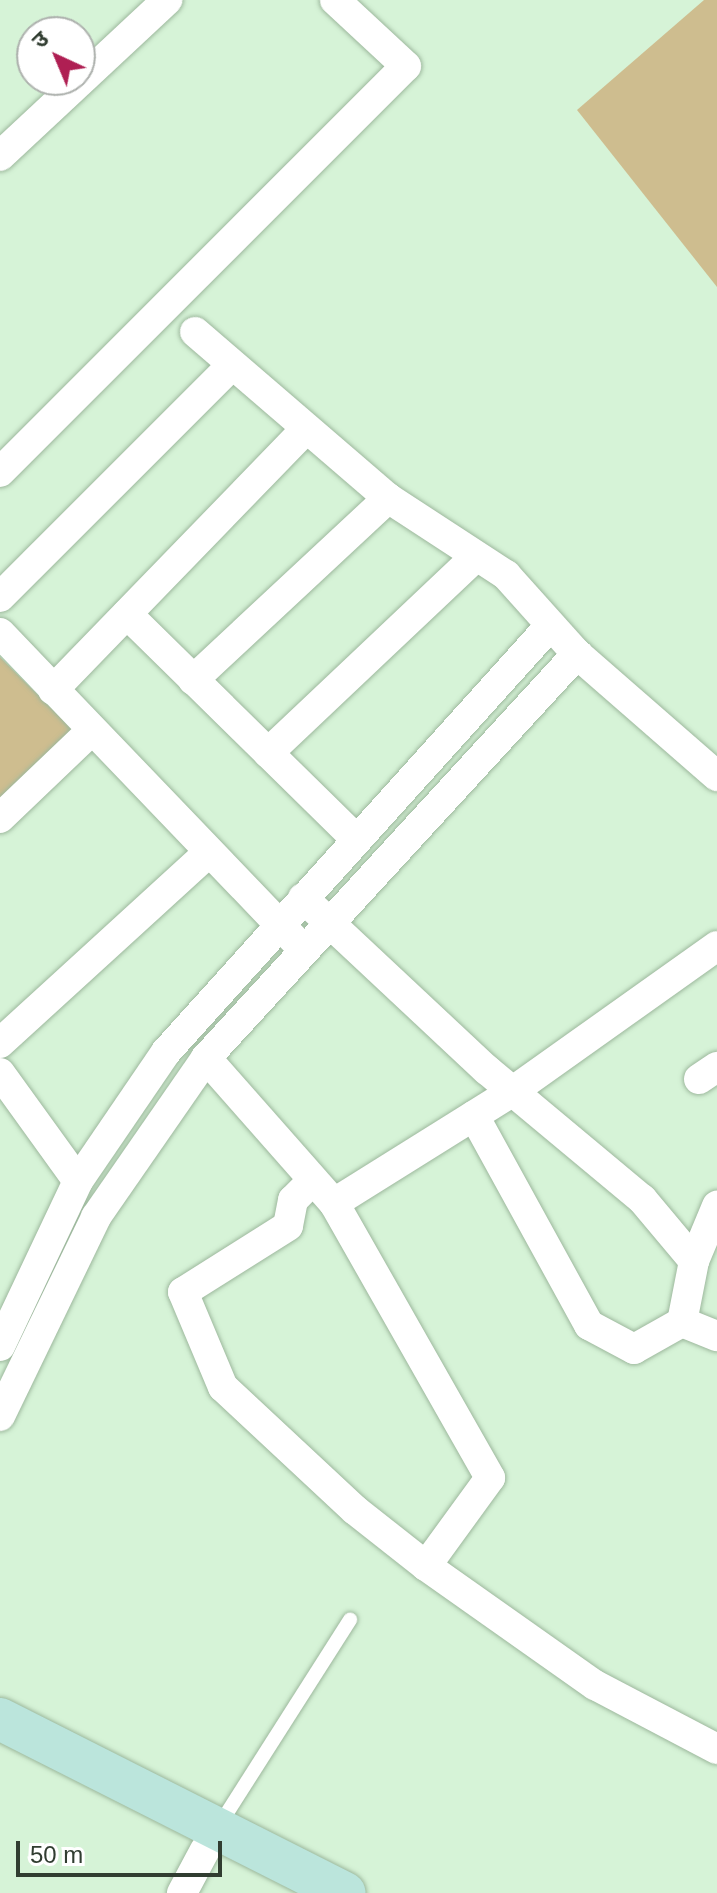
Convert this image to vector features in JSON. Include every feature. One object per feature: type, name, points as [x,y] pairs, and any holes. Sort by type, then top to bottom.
[{"type":"street","points":[[0,156],[167,0]]},
{"type":"street","points":[[0,472],[406,66],[335,0]]},
{"type":"street","points":[[195,332],[305,430],[388,498],[506,575],[549,627],[577,654],[717,776]]},
{"type":"street","points":[[0,597],[232,365]]},
{"type":"street","points":[[53,690],[305,430]]},
{"type":"street","points":[[193,680],[388,498]]},
{"type":"street","points":[[268,753],[476,556]]},
{"type":"street","points":[[127,614],[356,839]]},
{"type":"street","points":[[0,1346],[78,1181],[166,1052],[549,627]]},
{"type":"street","points":[[0,633],[304,950]]},
{"type":"street","points":[[0,1416],[96,1217],[206,1058],[577,654]]},
{"type":"street","points":[[0,818],[92,730]]},
{"type":"street","points":[[0,1043],[209,852]]},
{"type":"street","points":[[303,898],[513,1091],[642,1199],[694,1261]]},
{"type":"street","points":[[334,1203],[513,1091],[717,946]]},
{"type":"street","points":[[206,1058],[334,1203],[490,1478],[426,1566]]},
{"type":"street","points":[[5,1093],[78,1181]]},
{"type":"street","points":[[474,1116],[589,1325],[634,1349],[682,1322],[694,1261],[717,1206]]},
{"type":"street","points":[[313,1180],[293,1200],[288,1226],[183,1292],[223,1387],[355,1510],[426,1566],[595,1685],[717,1749]]},
{"type":"street","points":[[682,1322],[717,1336]]},
{"type":"street","points":[[0,1719],[211,1840],[293,1893]]},
{"type":"street","points":[[0,1751],[345,1893]]},
{"type":"street","points":[[182,1893],[211,1840]]},
{"type":"lane","points":[[211,1840],[350,1620]]},
{"type":"shaded area","points":[[704,0],[717,0],[717,287],[577,110]]},
{"type":"shaded area","points":[[0,657],[79,736],[0,806]]}]
